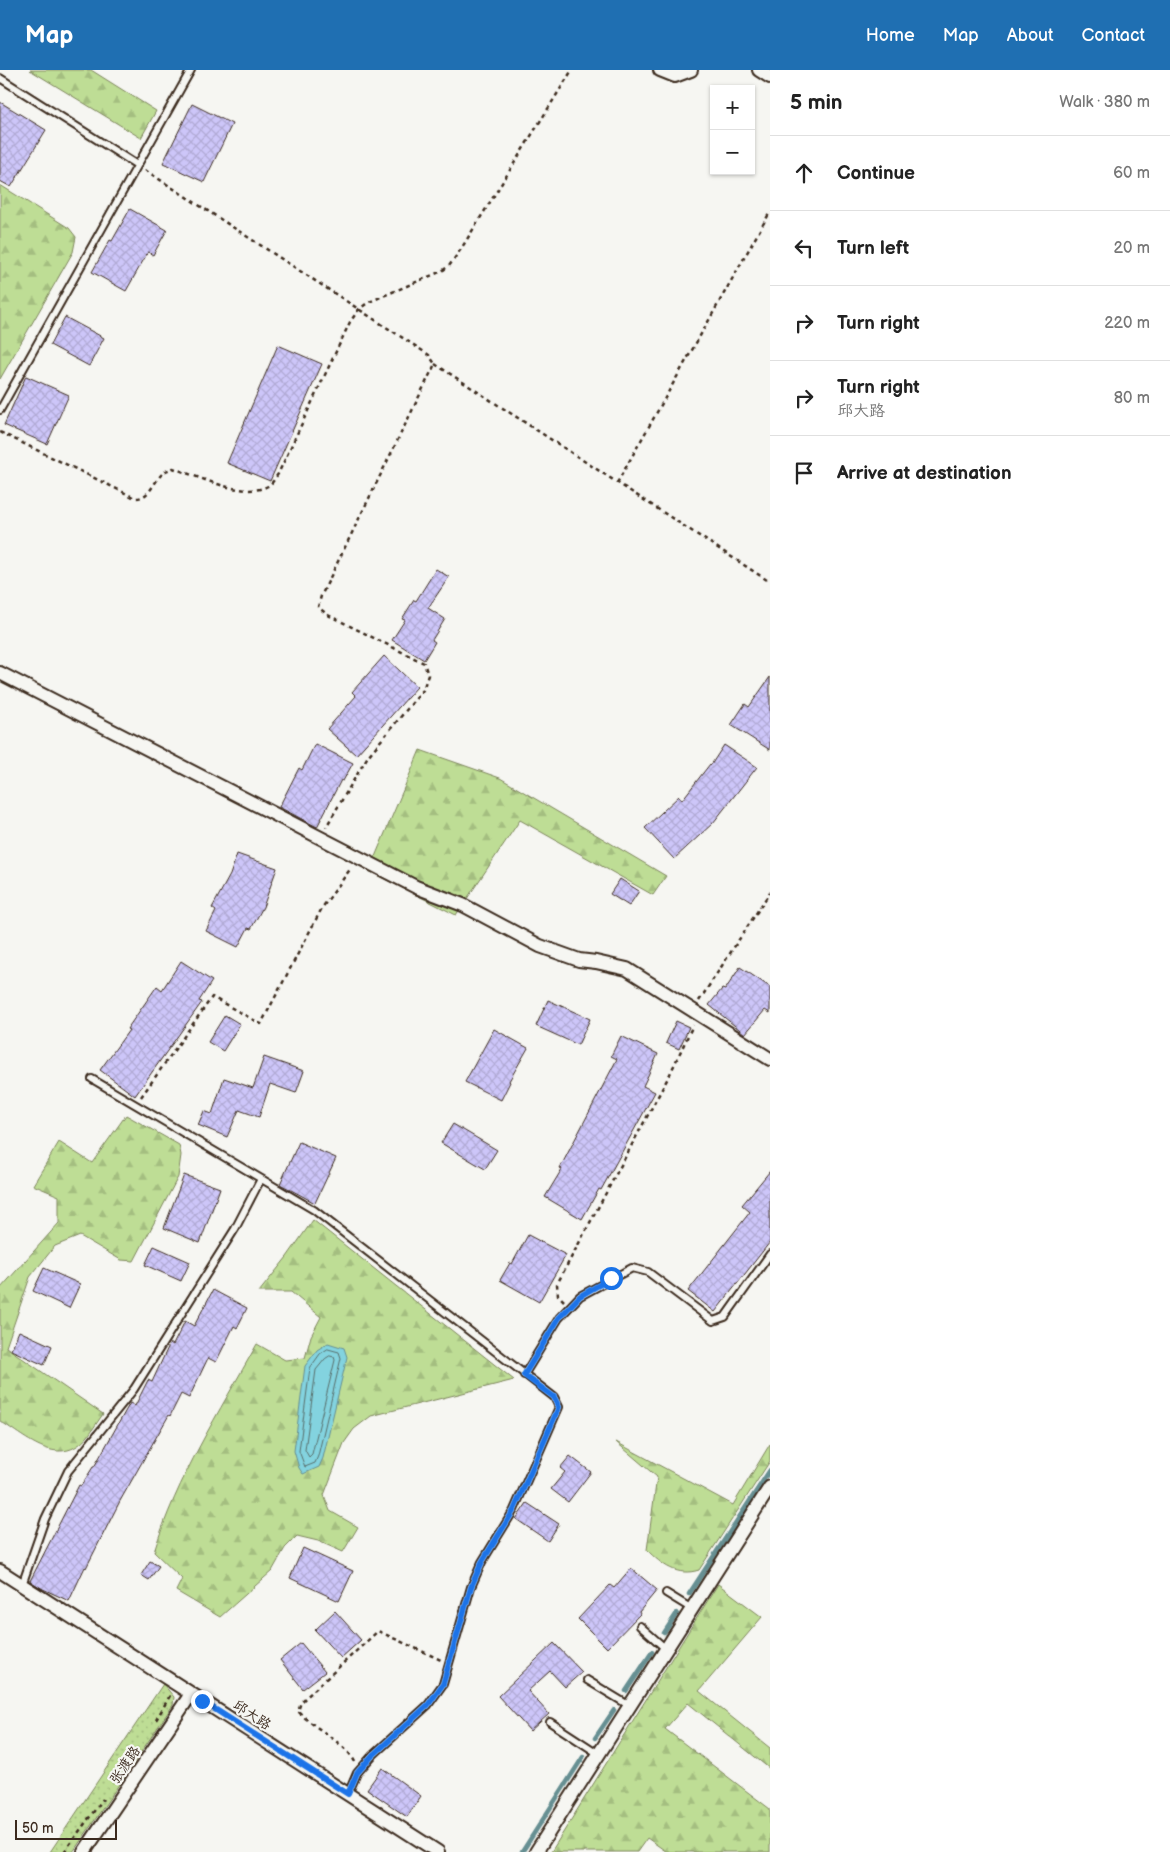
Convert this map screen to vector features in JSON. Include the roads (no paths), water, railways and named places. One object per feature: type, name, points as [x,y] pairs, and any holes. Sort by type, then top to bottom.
[{"type":"street","points":[[660,70],[675,76],[691,70]]},
{"type":"street","points":[[759,70],[770,77]]},
{"type":"street","points":[[0,673],[416,887],[464,905],[540,946],[579,960],[627,969],[770,1060]]},
{"type":"street","points":[[536,1852],[770,1487]]},
{"type":"street","name":"邱大路","points":[[0,1571],[438,1852]]},
{"type":"street","name":"张渡路","points":[[84,1852],[191,1694]]},
{"type":"lane","points":[[0,410],[191,70]]},
{"type":"lane","points":[[0,78],[137,165]]},
{"type":"lane","points":[[92,1079],[314,1210],[554,1397],[559,1407],[514,1510],[482,1562],[471,1587],[443,1684],[428,1705],[372,1756],[357,1773],[348,1794]]},
{"type":"lane","points":[[22,1585],[45,1519],[68,1471],[134,1389],[235,1228],[261,1179]]},
{"type":"lane","points":[[524,1375],[559,1318],[580,1296],[632,1268],[648,1272],[713,1321],[725,1317],[770,1254]]},
{"type":"lane","points":[[666,1593],[692,1609]]},
{"type":"lane","points":[[640,1626],[666,1649]]},
{"type":"lane","points":[[587,1680],[630,1706]]},
{"type":"lane","points":[[550,1722],[599,1754]]},
{"type":"water","points":[[328,1343],[344,1348],[347,1357],[323,1458],[319,1467],[303,1474],[299,1468],[294,1451],[305,1366],[317,1350]]},
{"type":"waterway","points":[[689,1594],[770,1470]]},
{"type":"waterway","points":[[664,1633],[677,1613]]},
{"type":"waterway","points":[[626,1691],[652,1652]]},
{"type":"waterway","points":[[595,1738],[614,1710]]},
{"type":"waterway","points":[[522,1852],[583,1757]]}]
